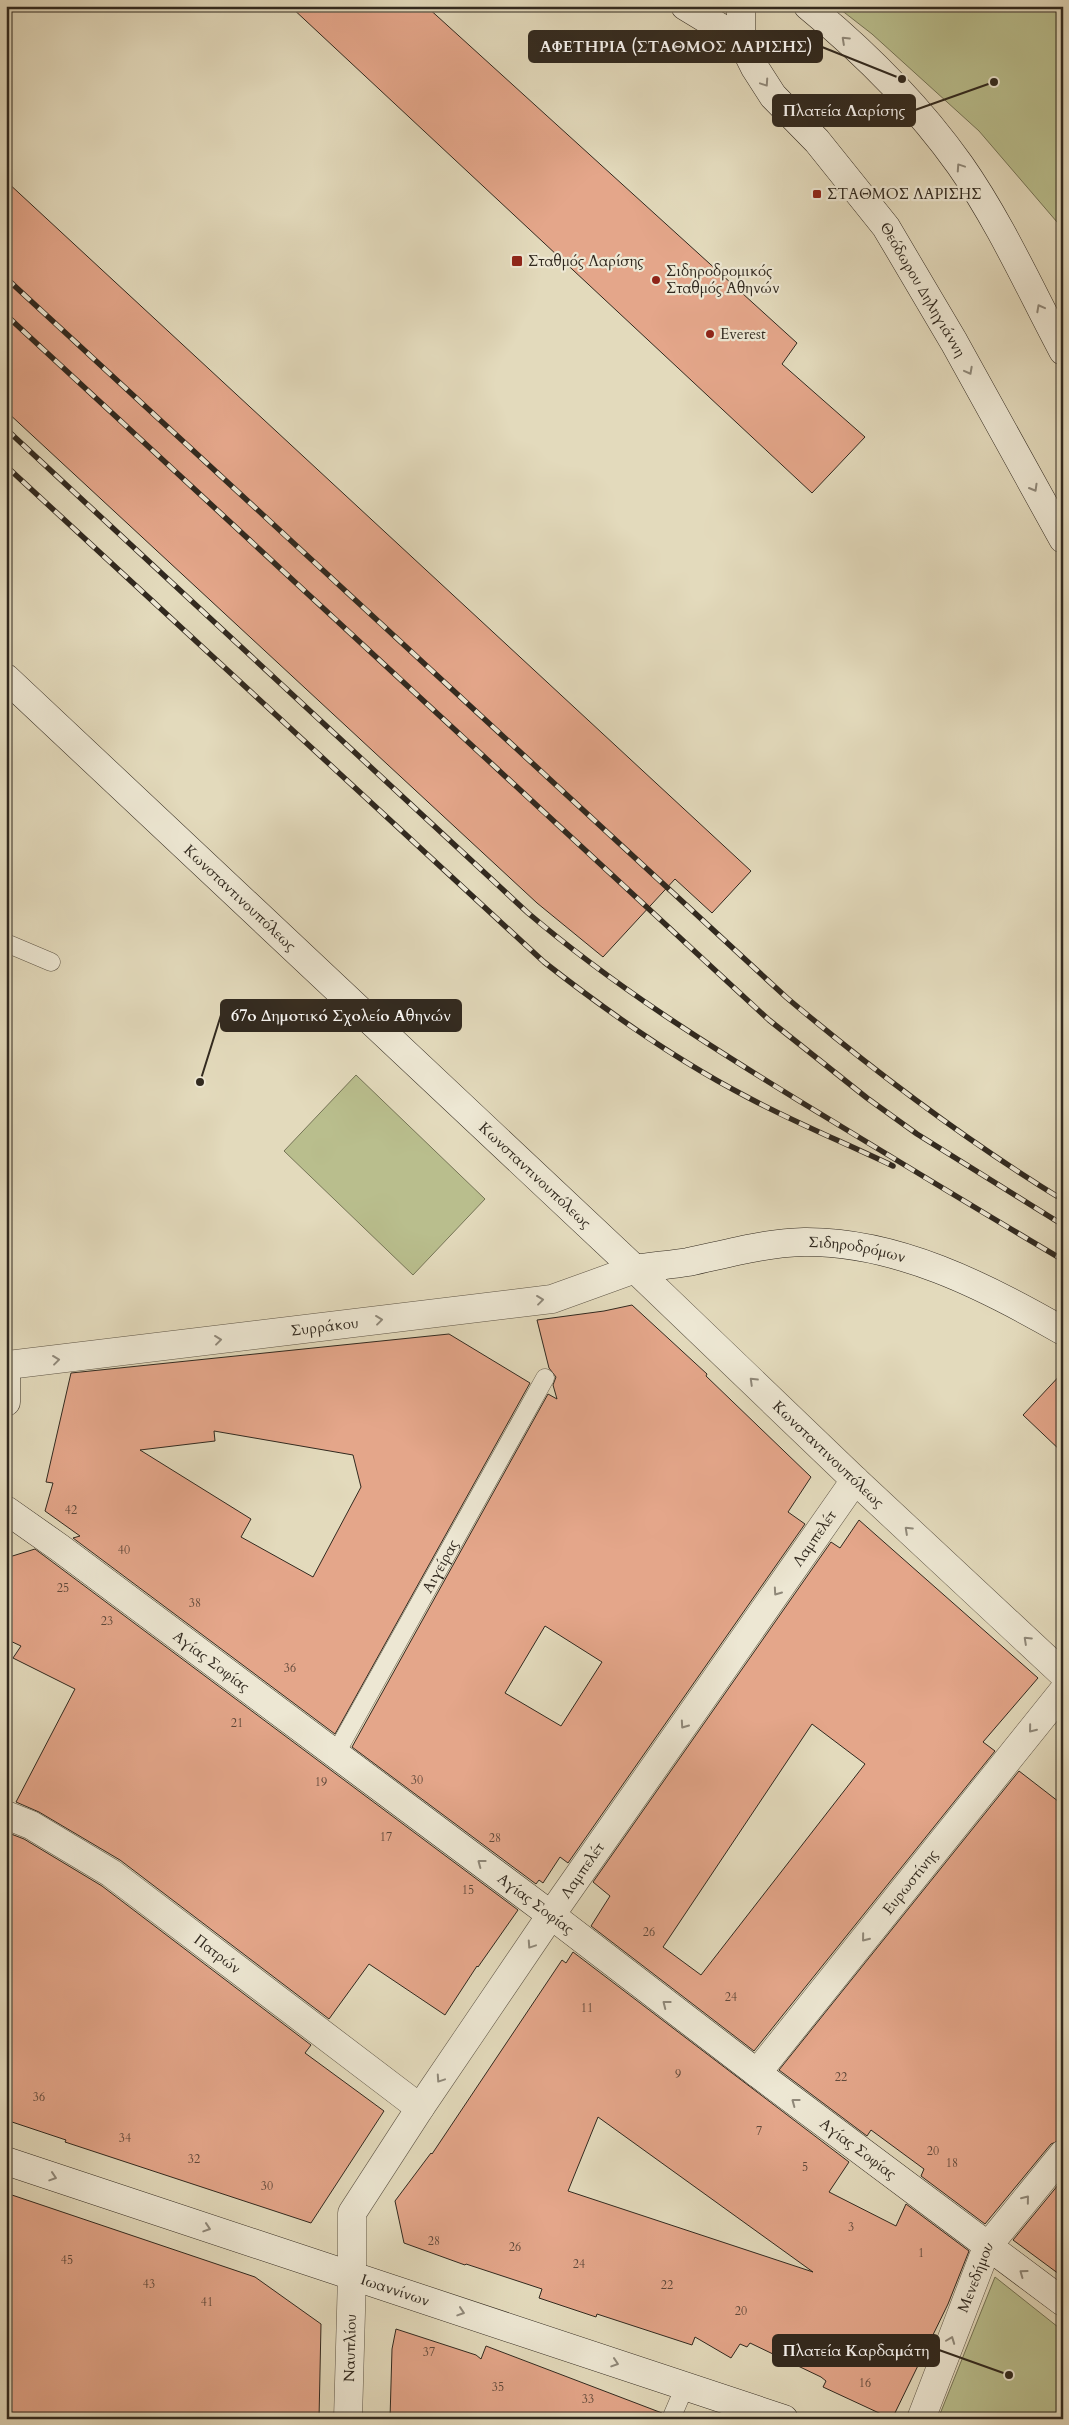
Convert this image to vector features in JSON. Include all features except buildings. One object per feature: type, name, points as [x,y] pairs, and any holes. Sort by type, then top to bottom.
[{"type":"street","points":[[685,6],[741,40]]},
{"type":"street","points":[[741,6],[741,40]]},
{"type":"street","points":[[808,6],[881,73],[925,120],[960,166],[993,220],[1063,351]]},
{"type":"street","name":"Θεόδωρου Δηληγιάννη","points":[[741,40],[755,68],[773,96],[817,142],[886,227],[954,342],[1063,539]]},
{"type":"street","name":"Κωνσταντινουπόλεως","points":[[6,678],[1063,1674]]},
{"type":"street","name":"Σιδηροδρόμων","points":[[635,1269],[686,1262],[746,1249],[804,1242],[857,1247],[910,1260],[963,1280],[1022,1308],[1063,1331]]},
{"type":"street","name":"Συρράκου","points":[[7,1364],[552,1299],[635,1269]]},
{"type":"street","points":[[6,1402],[7,1364]]},
{"type":"street","name":"Λαμπελέτ","points":[[352,2276],[352,2213],[420,2108],[551,1915],[855,1480]]},
{"type":"street","name":"Αγίας Σοφίας","points":[[6,1510],[336,1753],[987,2247],[1063,2302]]},
{"type":"street","name":"Ευρωστίνης","points":[[757,2073],[1063,1691]]},
{"type":"street","name":"Πατρών","points":[[6,1814],[31,1825],[111,1873],[420,2108]]},
{"type":"street","name":"Μενεδήμου","points":[[921,2419],[987,2247],[1063,2154]]},
{"type":"street","name":"Ιωαννίνων","points":[[6,2161],[784,2419]]},
{"type":"street","name":"Ναυπλίου","points":[[348,2419],[352,2276]]},
{"type":"lane","points":[[6,943],[51,962]]},
{"type":"lane","name":"Αιγείρας","points":[[336,1753],[545,1378]]},
{"type":"lane","points":[[671,2419],[685,2386]]},
{"type":"green space","points":[[836,6],[1063,6],[1063,229],[979,131],[872,34]]},
{"type":"green space","points":[[356,1075],[485,1199],[413,1275],[284,1151]]},
{"type":"green space","points":[[995,2277],[1063,2331],[1063,2419],[938,2419]]},
{"type":"railway","points":[[6,278],[787,998],[921,1104],[1063,1200]]},
{"type":"railway","points":[[6,315],[769,1020],[867,1098],[917,1134],[1063,1225]]},
{"type":"railway","points":[[6,429],[528,913],[560,940],[661,1013],[730,1058],[1063,1260]]},
{"type":"railway","points":[[6,466],[544,962],[618,1017],[695,1068],[767,1107],[893,1166]]},
{"type":"place","name":"ΑΦΕΤΗΡΙΑ (ΣΤΑΘΜΟΣ ΛΑΡΙΣΗΣ)","points":[[902,79]]},
{"type":"place","name":"Πλατεία Λαρίσης","points":[[994,82]]},
{"type":"place","name":"ΣΤΑΘΜΟΣ ΛΑΡΙΣΗΣ","points":[[817,194]]},
{"type":"place","name":"Σταθμός Λαρίσης","points":[[517,261]]},
{"type":"place","name":"Σιδηροδρομικός Σταθμός Αθηνών","points":[[656,280]]},
{"type":"place","name":"Everest","points":[[710,334]]},
{"type":"place","name":"67ο Δημοτικό Σχολείο Αθηνών","points":[[200,1082]]},
{"type":"place","name":"Πλατεία Καρδαμάτη","points":[[1009,2375]]}]
